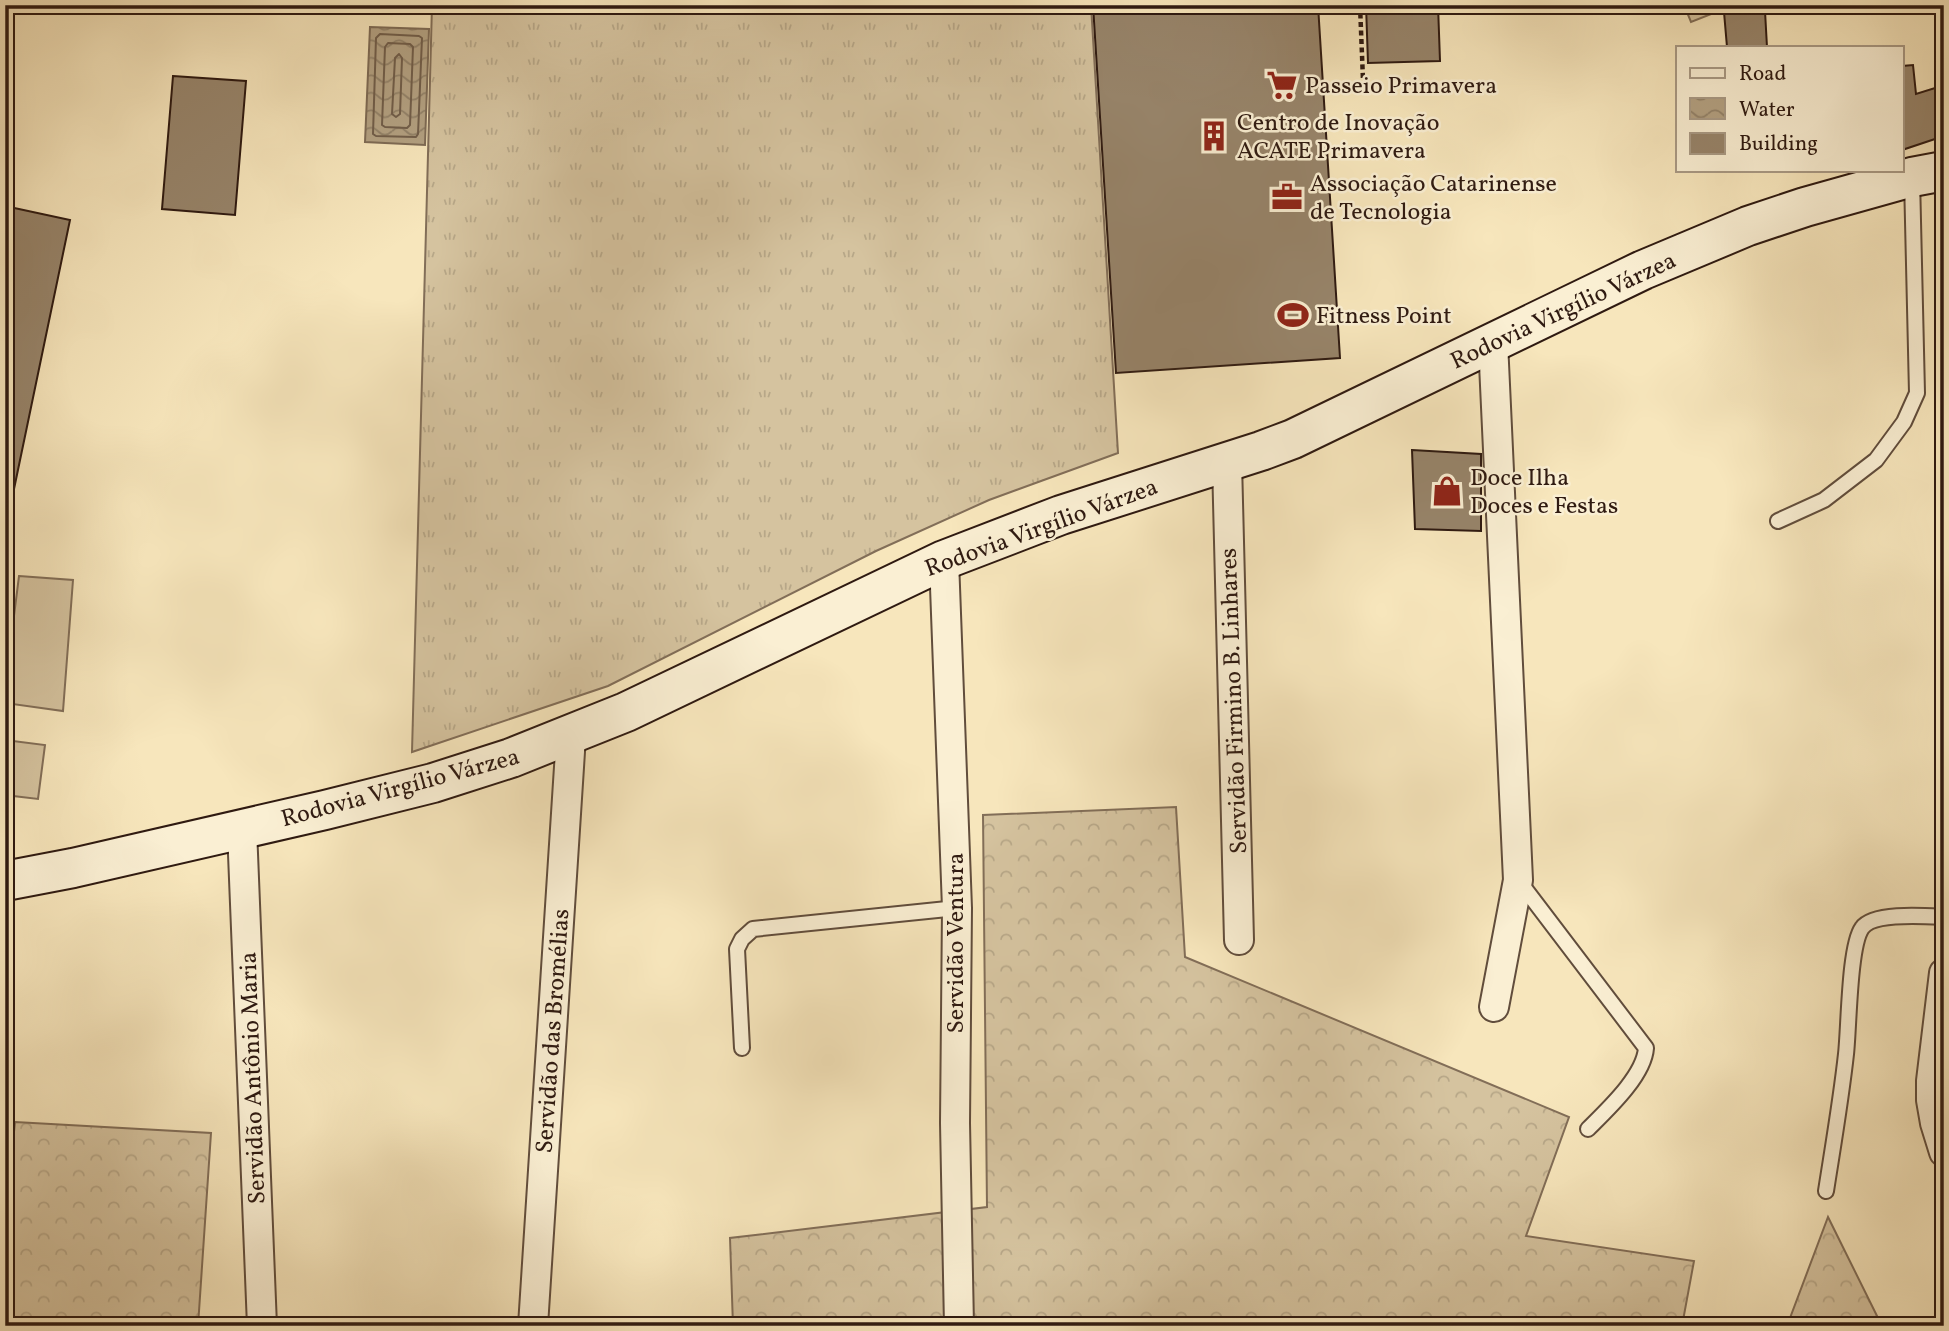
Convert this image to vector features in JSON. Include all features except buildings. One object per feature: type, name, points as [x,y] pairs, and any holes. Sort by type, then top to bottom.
[{"type":"main road","name":"Rodovia Virgílio Várzea","points":[[5,881],[74,868],[433,783],[571,736],[674,690],[944,559],[1061,515],[1227,462],[1303,434],[1643,270],[1748,226],[1805,207],[1928,174]]},
{"type":"street","points":[[1493,342],[1518,880],[1494,1007]]},
{"type":"street","name":"Servidão Firmino B. Linhares","points":[[1227,462],[1239,940]]},
{"type":"street","name":"Servidão Ventura","points":[[944,559],[957,908],[955,1123],[959,1326]]},
{"type":"street","name":"Servidão das Bromélias","points":[[533,1326],[571,736]]},
{"type":"street","name":"Servidão Antônio Maria","points":[[242,829],[262,1326]]},
{"type":"street","points":[[1944,973],[1931,1081],[1934,1123],[1944,1152]]},
{"type":"lane","points":[[1778,521],[1824,500],[1876,460],[1904,422],[1917,393],[1928,174]]},
{"type":"lane","points":[[1518,880],[1646,1048],[1645,1058],[1622,1094],[1588,1129]]},
{"type":"lane","points":[[742,1048],[737,949],[742,939],[753,929],[957,908]]},
{"type":"lane","points":[[1826,1191],[1847,1051],[1855,943],[1862,926],[1874,919],[1926,915],[1944,918]]},
{"type":"path","points":[[1360,5],[1363,80]]},
{"type":"green space","points":[[432,5],[1091,5],[1118,453],[989,500],[876,551],[608,686],[412,752]]},
{"type":"green space","points":[[1684,5],[1734,5],[1691,22]]},
{"type":"green space","points":[[19,576],[73,580],[63,711],[5,703]]},
{"type":"green space","points":[[5,740],[45,745],[38,799],[5,795]]},
{"type":"green space","points":[[1176,807],[1185,957],[1569,1117],[1526,1236],[1694,1261],[1682,1326],[733,1326],[730,1238],[987,1207],[983,815]]},
{"type":"green space","points":[[15,1122],[211,1133],[198,1326],[5,1326],[5,1221]]},
{"type":"green space","points":[[1828,1217],[1882,1326],[1787,1326]]},
{"type":"water","points":[[370,27],[429,29],[425,145],[365,142]]},
{"type":"place","name":"Passeio Primavera","points":[[1282,85]]},
{"type":"place","name":"Centro de Inovação ACATE Primavera","points":[[1214,136]]},
{"type":"place","name":"Associação Catarinense de Tecnologia","points":[[1287,197]]},
{"type":"place","name":"Fitness Point","points":[[1293,315]]},
{"type":"place","name":"Doce Ilha Doces e Festas","points":[[1447,491]]}]
